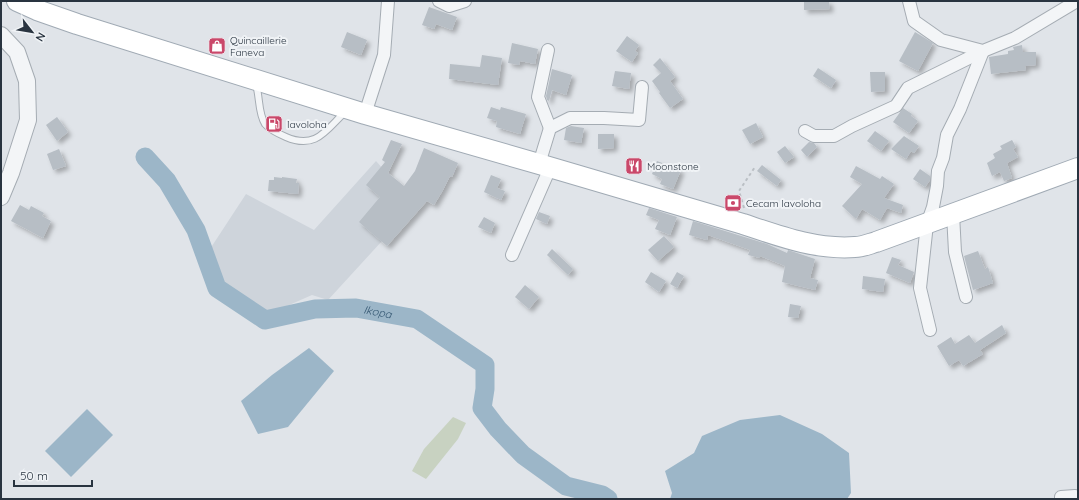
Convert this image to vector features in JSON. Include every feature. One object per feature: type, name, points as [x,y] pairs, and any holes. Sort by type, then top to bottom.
[{"type":"main road","points":[[17,1],[70,22],[356,112],[743,224],[775,235],[832,247],[856,247],[876,242],[1078,168]]},
{"type":"street","points":[[356,112],[384,55],[388,1]]},
{"type":"street","points":[[439,1],[450,6],[464,1]]},
{"type":"street","points":[[909,1],[914,21],[941,40],[983,52]]},
{"type":"street","points":[[805,131],[814,136],[834,136],[896,106],[908,88],[1015,38],[1077,1]]},
{"type":"street","points":[[1,35],[17,52],[27,81],[28,120],[11,173],[1,197]]},
{"type":"street","points":[[512,255],[545,166],[550,128],[538,97],[548,50]]},
{"type":"street","points":[[930,330],[920,288],[927,224],[938,186],[938,171],[943,158],[947,135],[960,109],[983,52]]},
{"type":"street","points":[[550,128],[570,118],[639,120],[642,87]]},
{"type":"street","points":[[953,214],[955,252],[966,297]]},
{"type":"street","points":[[1061,497],[1076,496],[1078,498]]},
{"type":"lane","points":[[255,80],[262,115],[266,125],[278,134],[295,141],[310,142],[326,133],[356,112]]},
{"type":"path","points":[[743,224],[744,209],[739,191],[755,167]]},
{"type":"shaded area","points":[[376,161],[415,205],[328,300],[312,295],[271,313],[225,284],[210,249],[246,194],[314,230]]},
{"type":"green space","points":[[453,417],[466,423],[458,439],[426,479],[412,471],[424,449]]},
{"type":"water","points":[[309,348],[334,371],[288,427],[258,434],[241,401],[272,375]]},
{"type":"water","points":[[87,409],[113,435],[71,477],[45,451]]},
{"type":"water","points":[[780,415],[822,434],[849,453],[851,493],[847,499],[670,499],[672,493],[665,471],[694,453],[702,436],[740,420]]},
{"type":"building","points":[[804,1],[829,1],[830,9],[804,10]]},
{"type":"building","points":[[429,7],[457,17],[452,30],[436,24],[434,29],[422,25]]},
{"type":"building","points":[[347,32],[367,40],[361,55],[341,47]]},
{"type":"building","points":[[915,32],[933,43],[918,71],[899,61]]},
{"type":"building","points":[[627,36],[639,45],[635,51],[638,53],[632,62],[616,51]]},
{"type":"building","points":[[512,43],[538,49],[535,64],[520,61],[519,65],[508,63]]},
{"type":"building","points":[[1022,45],[1023,52],[1036,52],[1036,65],[1025,66],[1026,70],[991,74],[989,57],[1008,54],[1008,51],[1014,50],[1013,47]]},
{"type":"building","points":[[482,55],[502,58],[498,85],[449,79],[450,64],[480,67]]},
{"type":"building","points":[[660,58],[675,77],[670,81],[683,99],[670,108],[652,81],[661,73],[653,65]]},
{"type":"building","points":[[818,68],[836,80],[831,88],[813,76]]},
{"type":"building","points":[[552,69],[572,75],[566,95],[552,90],[549,101],[547,100],[546,96]]},
{"type":"building","points":[[615,71],[631,73],[629,89],[612,86]]},
{"type":"building","points":[[870,72],[885,72],[885,91],[871,92]]},
{"type":"building","points":[[491,107],[500,110],[501,107],[526,114],[520,134],[496,127],[497,121],[487,118]]},
{"type":"building","points":[[903,108],[912,114],[911,116],[918,121],[909,133],[893,122]]},
{"type":"building","points":[[57,117],[68,132],[57,141],[46,125]]},
{"type":"building","points":[[756,123],[763,137],[750,144],[742,130]]},
{"type":"building","points":[[571,126],[584,128],[581,143],[564,140],[566,128]]},
{"type":"building","points":[[875,131],[889,141],[881,151],[867,141]]},
{"type":"building","points":[[598,134],[614,134],[614,148],[598,149]]},
{"type":"building","points":[[904,136],[919,146],[914,153],[911,151],[906,159],[891,149]]},
{"type":"building","points":[[391,140],[402,144],[388,173],[404,186],[415,171],[424,148],[458,163],[452,177],[450,176],[434,205],[427,201],[387,246],[359,222],[380,197],[366,185],[385,162],[382,160]]},
{"type":"building","points":[[1012,140],[1016,147],[1013,149],[1018,157],[1007,163],[1012,178],[1004,181],[1000,172],[992,176],[987,163],[995,158],[993,154],[1002,149],[1000,146]]},
{"type":"building","points":[[809,142],[814,143],[817,147],[807,157],[801,150]]},
{"type":"building","points":[[785,146],[794,157],[785,163],[777,152]]},
{"type":"building","points":[[59,149],[66,166],[53,170],[47,154]]},
{"type":"building","points":[[657,161],[681,170],[673,189],[660,184],[662,179],[652,174]]},
{"type":"building","points":[[762,165],[781,180],[777,186],[757,171]]},
{"type":"building","points":[[856,166],[880,179],[882,176],[894,184],[884,198],[903,205],[901,213],[887,208],[880,220],[862,209],[856,219],[842,206],[862,184],[850,177]]},
{"type":"building","points":[[920,169],[930,176],[930,180],[925,187],[913,179]]},
{"type":"building","points":[[491,175],[501,179],[497,188],[505,191],[501,200],[484,192]]},
{"type":"building","points":[[274,177],[297,179],[296,183],[299,183],[298,194],[268,191],[269,180],[274,180]]},
{"type":"building","points":[[20,205],[29,210],[31,206],[44,213],[42,216],[51,221],[43,238],[11,221]]},
{"type":"building","points":[[649,208],[677,217],[670,235],[655,229],[659,220],[646,215]]},
{"type":"building","points":[[539,212],[550,216],[547,224],[536,219]]},
{"type":"building","points":[[484,217],[495,223],[491,233],[478,227]]},
{"type":"building","points":[[693,221],[767,244],[787,253],[788,250],[815,259],[810,278],[818,280],[815,290],[782,282],[785,266],[760,256],[760,258],[748,255],[750,250],[708,235],[707,240],[689,235]]},
{"type":"building","points":[[664,236],[674,247],[658,261],[648,250]]},
{"type":"building","points":[[552,249],[573,269],[568,275],[547,255]]},
{"type":"building","points":[[978,251],[985,269],[988,267],[993,283],[973,290],[964,256]]},
{"type":"building","points":[[892,257],[901,260],[898,265],[914,272],[910,283],[886,273]]},
{"type":"building","points":[[651,272],[666,281],[659,292],[645,282]]},
{"type":"building","points":[[677,272],[684,276],[677,288],[670,284]]},
{"type":"building","points":[[863,276],[885,279],[883,292],[862,289]]},
{"type":"building","points":[[525,285],[539,297],[529,309],[515,297]]},
{"type":"building","points":[[790,304],[801,306],[798,318],[788,317]]},
{"type":"building","points":[[1002,325],[1006,333],[980,350],[983,354],[963,366],[959,360],[949,366],[937,346],[951,337],[955,344],[969,335],[975,343]]},
{"type":"waterway","name":"Ikopa","points":[[145,157],[167,181],[196,230],[217,288],[265,320],[315,309],[356,308],[417,319],[485,365],[485,389],[482,408],[498,429],[523,455],[566,486],[602,495],[608,499]]},
{"type":"place","name":"Quincaillerie Faneva","points":[[217,46]]},
{"type":"place","name":"Iavoloha","points":[[274,124]]},
{"type":"place","name":"Moonstone","points":[[634,166]]},
{"type":"place","name":"Cecam Iavoloha","points":[[733,203]]}]
